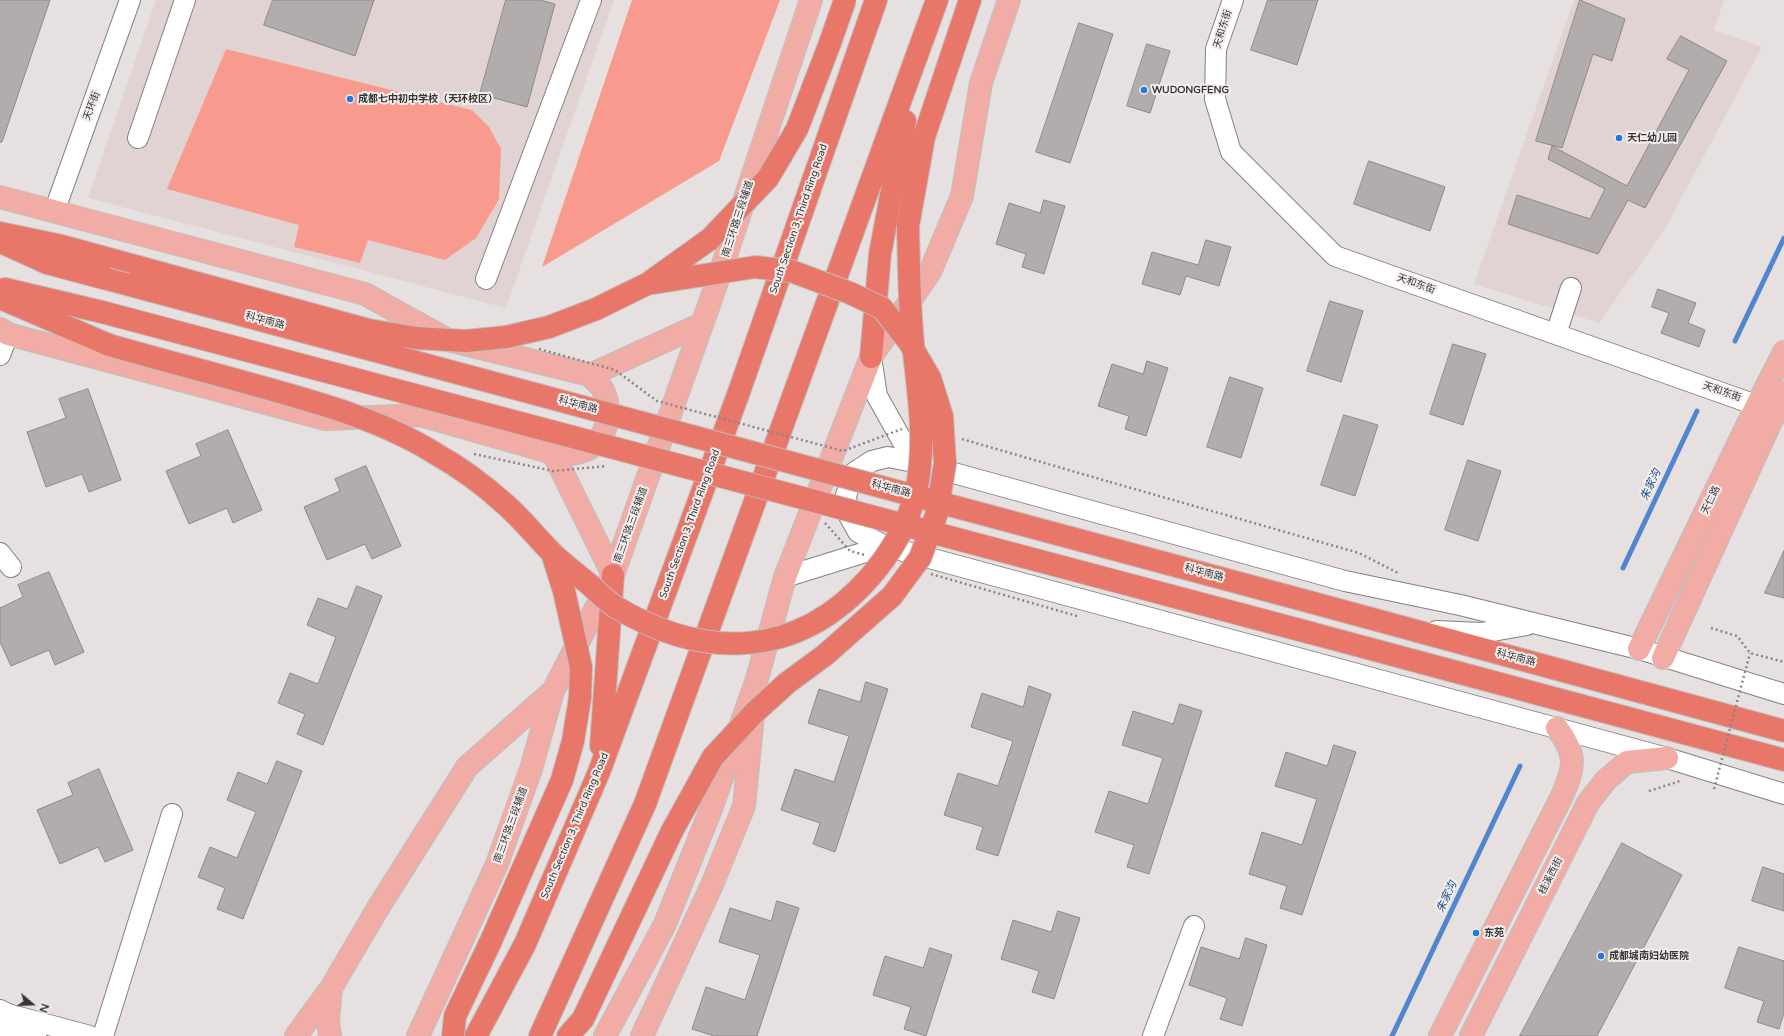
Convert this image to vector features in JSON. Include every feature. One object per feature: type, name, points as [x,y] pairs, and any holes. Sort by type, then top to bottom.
[{"type":"highway","points":[[0,233],[62,246],[369,330],[416,338],[466,341],[506,337],[549,327],[596,309],[647,284],[710,239],[768,178],[797,130],[845,0]]},
{"type":"highway","name":"South Section 3, Third Ring Road","points":[[476,1036],[525,944],[599,772],[739,392],[876,0]]},
{"type":"highway","points":[[540,1036],[645,804],[938,0]]},
{"type":"highway","points":[[0,298],[109,345],[326,405],[396,432],[435,452],[463,471],[507,505],[552,553],[612,604],[661,630],[700,641],[751,644],[791,635],[826,617],[855,594],[884,560],[903,528],[916,492],[922,444],[920,397],[912,342],[908,226],[924,137],[970,0]]},
{"type":"highway","points":[[870,357],[880,254],[917,58]]},
{"type":"highway","name":"科华南路","points":[[0,241],[47,262],[108,279],[1784,731]]},
{"type":"highway","points":[[568,1036],[583,1019],[672,831],[713,757],[755,712],[787,684],[825,655],[892,596],[920,558],[938,513],[945,463],[942,416],[930,378],[909,342],[882,308],[850,293],[792,271],[755,267],[647,284]]},
{"type":"highway","points":[[0,288],[102,312],[1451,670],[1784,760]]},
{"type":"highway","points":[[453,1036],[455,1016],[490,943],[562,780],[572,742],[580,698],[581,667],[564,591],[552,553]]},
{"type":"highway","points":[[599,772],[613,575]]},
{"type":"main road","name":"南三环路三段辅道","points":[[418,1036],[497,864],[531,769],[553,691],[613,575],[702,324],[811,0]]},
{"type":"main road","points":[[605,1036],[665,924],[711,810],[757,679],[785,577],[870,357],[930,272],[962,196],[981,83],[1009,0]]},
{"type":"main road","points":[[0,197],[365,294],[448,340],[590,376],[602,388],[609,406],[607,426],[598,441],[584,451],[568,455],[553,453],[420,415],[325,419],[3,332]]},
{"type":"main road","points":[[590,376],[702,324]]},
{"type":"main road","name":"天仁路","points":[[1663,658],[1775,406],[1784,352]]},
{"type":"main road","name":"天仁路","points":[[1639,649],[1775,406]]},
{"type":"main road","points":[[553,453],[613,575]]},
{"type":"main road","points":[[642,1036],[711,887],[744,806],[757,679]]},
{"type":"main road","points":[[296,1036],[331,988],[378,908],[467,767],[553,691]]},
{"type":"main road","points":[[1440,1036],[1569,780],[1573,765],[1569,745],[1557,728]]},
{"type":"main road","name":"桂溪西街","points":[[1471,1036],[1588,803],[1606,780],[1627,762],[1667,758]]},
{"type":"main road","points":[[330,1036],[328,1020],[331,988]]},
{"type":"street","name":"天环街","points":[[54,212],[130,0]]},
{"type":"street","points":[[138,138],[185,0]]},
{"type":"street","points":[[486,279],[591,0]]},
{"type":"street","name":"天和东街","points":[[1232,0],[1216,49],[1215,99],[1231,152],[1335,256],[1556,334],[1775,406]]},
{"type":"street","points":[[1556,334],[1572,288]]},
{"type":"street","points":[[0,355],[3,332]]},
{"type":"street","points":[[870,357],[877,396],[914,462]]},
{"type":"street","points":[[1784,694],[1663,658],[1639,649],[1460,605],[1345,581],[914,462],[888,457],[872,461],[855,472],[846,495],[848,514],[858,532],[879,552],[1480,707],[1667,758],[1784,794]]},
{"type":"street","points":[[785,577],[879,552]]},
{"type":"street","points":[[1410,629],[1481,633],[1535,624]]},
{"type":"street","points":[[1451,670],[1480,707]]},
{"type":"street","points":[[103,1036],[172,814]]},
{"type":"street","points":[[1153,1036],[1194,926]]},
{"type":"street","points":[[0,1010],[8,1014],[90,1036]]},
{"type":"street","points":[[0,1026],[36,1036]]},
{"type":"path","points":[[538,349],[615,370],[657,401],[843,451],[906,428]]},
{"type":"path","points":[[958,438],[1359,553],[1400,574]]},
{"type":"path","points":[[471,454],[553,471],[608,466]]},
{"type":"path","points":[[821,519],[850,551],[879,552]]},
{"type":"path","points":[[926,573],[1077,616]]},
{"type":"path","points":[[1712,628],[1737,636],[1750,653],[1784,662]]},
{"type":"path","points":[[1707,787],[1714,789],[1750,653]]},
{"type":"path","points":[[1649,791],[1686,780]]},
{"type":"shaded area","name":"成都七中初中学校（天环校区）","points":[[156,0],[614,0],[506,308],[88,198]]},
{"type":"shaded area","points":[[632,0],[780,0],[719,161],[542,267]]},
{"type":"shaded area","name":"天仁幼儿园","points":[[1574,0],[1724,0],[1714,30],[1762,47],[1665,229],[1599,323],[1474,284]]},
{"type":"shaded area","points":[[226,49],[472,110],[489,127],[501,149],[499,199],[476,238],[445,260],[368,240],[360,263],[294,247],[299,225],[167,189]]},
{"type":"building","points":[[0,0],[50,0],[2,142],[0,142]]},
{"type":"building","points":[[273,0],[374,0],[355,56],[264,25]]},
{"type":"building","points":[[506,0],[540,0],[555,4],[527,107],[480,94]]},
{"type":"building","points":[[1268,0],[1318,0],[1297,65],[1251,50]]},
{"type":"building","points":[[1580,0],[1625,19],[1612,61],[1593,54],[1562,148],[1536,141]]},
{"type":"building","points":[[1079,23],[1113,34],[1070,163],[1036,152]]},
{"type":"building","points":[[1681,36],[1727,61],[1645,208],[1628,200],[1598,254],[1508,224],[1517,195],[1590,219],[1605,189],[1548,159],[1552,146],[1627,186],[1689,70],[1667,59]]},
{"type":"building","points":[[1147,44],[1170,51],[1150,113],[1127,106]]},
{"type":"building","points":[[1369,161],[1445,187],[1430,231],[1354,204]]},
{"type":"building","points":[[1044,200],[1065,206],[1044,274],[1022,267],[1026,254],[996,244],[1009,203],[1040,213]]},
{"type":"building","points":[[1206,240],[1231,247],[1219,286],[1186,276],[1180,295],[1142,284],[1152,252],[1198,265]]},
{"type":"building","points":[[1658,289],[1696,303],[1688,323],[1705,330],[1699,347],[1661,333],[1669,313],[1652,307]]},
{"type":"building","points":[[1330,301],[1363,311],[1341,382],[1307,371]]},
{"type":"building","points":[[1453,344],[1486,354],[1463,425],[1430,414]]},
{"type":"building","points":[[1147,361],[1168,368],[1146,436],[1125,429],[1129,416],[1098,406],[1112,364],[1143,374]]},
{"type":"building","points":[[1230,377],[1263,388],[1241,458],[1207,447]]},
{"type":"building","points":[[88,389],[121,480],[89,492],[82,474],[46,487],[27,432],[66,418],[59,399]]},
{"type":"building","points":[[1344,415],[1378,425],[1355,496],[1321,485]]},
{"type":"building","points":[[228,430],[262,510],[233,523],[227,508],[189,524],[166,471],[201,456],[196,444]]},
{"type":"building","points":[[1468,460],[1501,471],[1478,541],[1445,530]]},
{"type":"building","points":[[366,466],[401,546],[372,559],[365,544],[327,560],[304,507],[340,491],[335,479]]},
{"type":"building","points":[[1784,551],[1784,598],[1765,593]]},
{"type":"building","points":[[49,572],[84,652],[55,665],[49,650],[11,666],[0,642],[0,608],[23,597],[18,585]]},
{"type":"building","points":[[357,586],[382,596],[323,745],[297,734],[305,714],[278,703],[290,673],[318,684],[336,637],[307,625],[318,598],[347,609]]},
{"type":"building","points":[[866,682],[888,689],[835,852],[813,844],[820,823],[781,810],[795,769],[834,782],[849,736],[808,723],[819,689],[860,702]]},
{"type":"building","points":[[1029,686],[1051,694],[998,856],[976,849],[983,827],[944,815],[958,773],[998,786],[1013,741],[971,727],[982,693],[1023,707]]},
{"type":"building","points":[[1180,704],[1202,711],[1149,874],[1127,867],[1134,845],[1095,832],[1109,791],[1148,804],[1163,758],[1122,745],[1133,711],[1173,724]]},
{"type":"building","points":[[1334,745],[1356,752],[1302,915],[1280,908],[1287,886],[1249,874],[1262,832],[1302,845],[1317,799],[1275,786],[1286,752],[1327,766]]},
{"type":"building","points":[[277,761],[302,771],[243,919],[217,909],[225,888],[198,877],[210,847],[237,858],[256,812],[227,800],[238,772],[267,784]]},
{"type":"building","points":[[99,769],[133,850],[105,862],[98,847],[60,864],[37,810],[73,795],[68,783]]},
{"type":"building","name":"成都城南妇幼医院","points":[[1622,843],[1682,875],[1597,1036],[1520,1036]]},
{"type":"building","points":[[1763,867],[1784,874],[1784,911],[1752,901]]},
{"type":"building","points":[[777,901],[799,908],[757,1036],[714,1036],[692,1029],[706,987],[745,1000],[760,955],[719,942],[730,908],[771,921]]},
{"type":"building","points":[[1058,911],[1080,918],[1054,999],[1032,992],[1039,971],[1001,959],[1013,920],[1051,932]]},
{"type":"building","points":[[1246,938],[1267,945],[1242,1026],[1220,1019],[1227,998],[1189,985],[1201,947],[1239,959]]},
{"type":"building","points":[[1739,947],[1784,961],[1784,1013],[1779,1029],[1757,1022],[1764,1001],[1725,988]]},
{"type":"building","points":[[930,948],[952,955],[926,1036],[904,1029],[911,1007],[873,995],[885,956],[923,968]]},
{"type":"waterway","name":"朱家沟","points":[[1735,341],[1784,238]]},
{"type":"waterway","name":"朱家沟","points":[[1623,568],[1697,411]]},
{"type":"waterway","name":"朱家沟","points":[[1392,1036],[1520,766]]},
{"type":"place","name":"WUDONGFENG","points":[[1144,90]]},
{"type":"place","name":"成都七中初中学校（天环校区）","points":[[350,99]]},
{"type":"place","name":"天仁幼儿园","points":[[1619,138]]},
{"type":"place","name":"东苑","points":[[1476,933]]},
{"type":"place","name":"成都城南妇幼医院","points":[[1601,956]]}]
